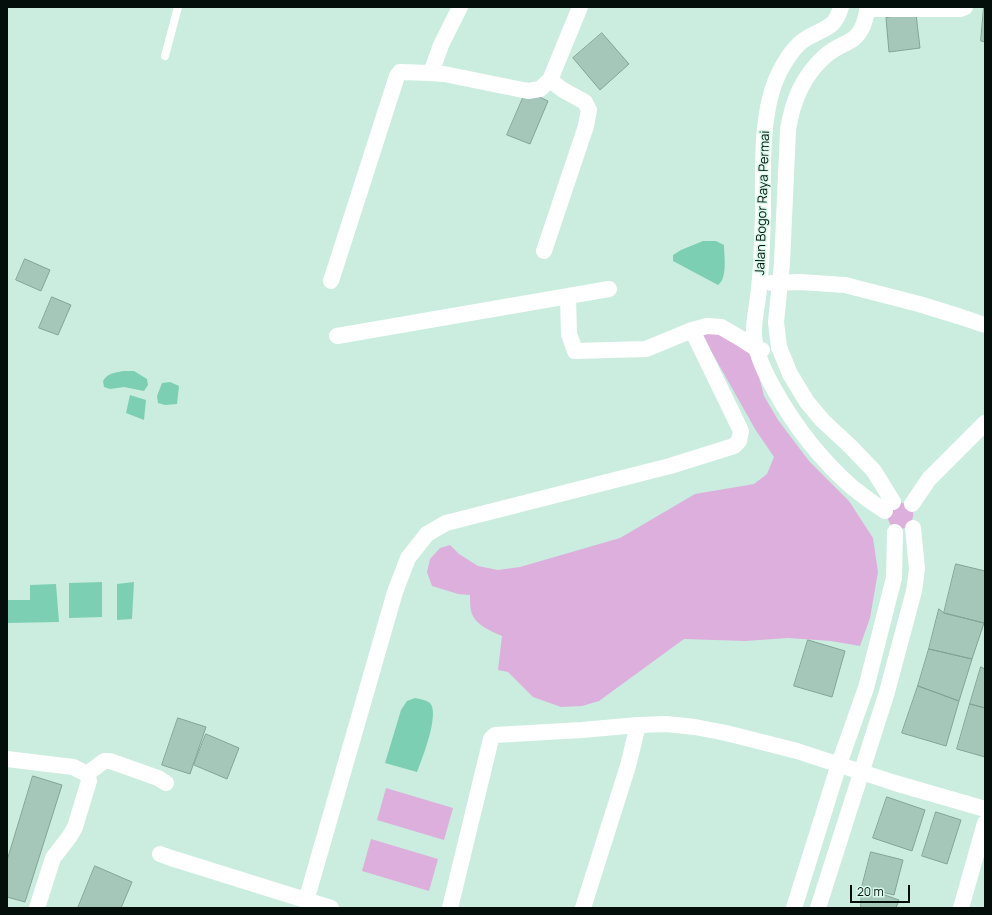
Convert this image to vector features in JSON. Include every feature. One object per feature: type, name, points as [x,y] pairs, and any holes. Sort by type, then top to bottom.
[{"type":"street","points":[[431,73],[441,45],[460,7]]},
{"type":"street","points":[[331,280],[396,76],[400,72],[444,74],[528,91],[540,89],[550,80],[580,7]]},
{"type":"street","name":"Jalan Bogor Raya Permai","points":[[841,7],[836,20],[826,30],[804,41],[787,59],[778,73],[772,93],[766,123],[763,154],[762,259],[754,326],[754,338],[763,369],[799,430],[829,466],[854,489],[889,506]]},
{"type":"street","points":[[868,8],[960,9],[965,7]]},
{"type":"street","name":"Jalan Bogor Raya Permai","points":[[868,8],[864,25],[852,41],[836,47],[813,68],[796,98],[791,112],[788,130],[780,282],[776,322],[779,347],[790,374],[807,402],[823,421],[874,471],[889,506]]},
{"type":"street","points":[[544,252],[586,126],[589,110],[585,102],[563,90],[550,80]]},
{"type":"street","points":[[780,282],[813,282],[845,285],[958,316],[985,325]]},
{"type":"street","name":"Jalan Bogor Raya Permai","points":[[760,284],[780,282]]},
{"type":"street","points":[[337,336],[609,289]]},
{"type":"street","points":[[568,296],[569,334],[575,351],[646,349],[692,330],[707,326],[720,328],[757,349],[783,356]]},
{"type":"street","points":[[306,901],[392,600],[408,558],[427,534],[446,523],[670,466],[734,446],[739,441],[741,430],[692,330]]},
{"type":"street","points":[[912,504],[929,479],[985,423]]},
{"type":"street","points":[[900,500],[912,504],[916,509],[917,516],[913,528],[908,532],[901,533],[895,532],[886,524],[884,518],[889,506],[900,500]]},
{"type":"street","points":[[818,908],[887,692],[914,591],[917,569],[913,528]]},
{"type":"street","points":[[794,908],[839,764],[866,688],[891,590],[895,566],[895,532]]},
{"type":"street","points":[[450,908],[491,738],[495,735],[638,725],[666,724],[695,727],[726,733],[797,751],[985,809]]},
{"type":"street","points":[[583,908],[628,766],[638,725]]},
{"type":"street","points":[[7,759],[73,767],[87,774],[89,781],[76,827],[53,858],[37,908]]},
{"type":"street","points":[[87,774],[104,761],[110,761],[158,778],[166,783]]},
{"type":"street","points":[[961,908],[985,823]]},
{"type":"street","points":[[160,854],[331,908]]},
{"type":"lane","points":[[165,56],[178,7]]},
{"type":"shaded area","points":[[703,241],[716,241],[724,245],[724,272],[721,282],[718,285],[673,261],[673,255]]},
{"type":"shaded area","points":[[706,326],[752,350],[764,396],[778,420],[809,461],[849,501],[873,538],[878,572],[870,618],[860,646],[831,641],[788,638],[745,641],[684,639],[599,701],[582,706],[561,707],[533,697],[508,672],[498,670],[502,636],[475,620],[471,611],[470,595],[458,594],[432,586],[427,572],[430,559],[440,548],[450,545],[459,554],[478,566],[498,570],[520,567],[620,538],[695,494],[754,484],[767,474],[774,457],[755,429],[701,333]]},
{"type":"shaded area","points":[[123,371],[134,371],[147,379],[148,385],[144,391],[124,387],[110,389],[104,387],[103,381],[107,376]]},
{"type":"shaded area","points":[[170,382],[179,386],[177,404],[165,405],[158,403],[157,396],[162,383]]},
{"type":"shaded area","points":[[130,395],[146,400],[144,420],[126,413]]},
{"type":"shaded area","points":[[897,502],[908,505],[913,511],[913,517],[910,524],[904,528],[898,529],[892,526],[887,516]]},
{"type":"shaded area","points":[[102,582],[102,617],[69,618],[69,583]]},
{"type":"shaded area","points":[[134,582],[132,619],[117,620],[117,584]]},
{"type":"shaded area","points":[[56,584],[59,622],[7,623],[7,600],[30,600],[30,585]]},
{"type":"shaded area","points":[[415,698],[425,700],[430,703],[433,709],[432,726],[417,772],[385,763],[401,710],[407,701]]},
{"type":"shaded area","points":[[386,788],[453,808],[444,840],[377,820]]},
{"type":"shaded area","points":[[371,839],[438,859],[429,891],[362,871]]},
{"type":"building","points":[[985,7],[985,42],[981,41]]},
{"type":"building","points":[[916,14],[920,48],[889,52],[886,18]]},
{"type":"building","points":[[602,33],[629,64],[600,90],[573,58]]},
{"type":"building","points":[[526,91],[548,101],[530,144],[507,135]]},
{"type":"building","points":[[25,259],[50,270],[41,291],[16,280]]},
{"type":"building","points":[[52,297],[71,305],[58,335],[39,328]]},
{"type":"building","points":[[956,564],[985,571],[984,623],[944,613]]},
{"type":"building","points":[[939,609],[944,613],[984,623],[972,659],[929,649]]},
{"type":"building","points":[[808,640],[845,651],[832,697],[794,686]]},
{"type":"building","points":[[929,649],[972,659],[959,701],[918,686]]},
{"type":"building","points":[[981,667],[985,669],[985,708],[970,704]]},
{"type":"building","points":[[918,686],[959,701],[946,746],[902,733]]},
{"type":"building","points":[[970,704],[985,708],[985,757],[957,749]]},
{"type":"building","points":[[178,718],[206,727],[190,774],[162,765]]},
{"type":"building","points":[[206,734],[239,748],[227,779],[194,765]]},
{"type":"building","points":[[33,776],[62,785],[25,902],[7,897],[7,861]]},
{"type":"building","points":[[887,797],[925,810],[912,851],[873,838]]},
{"type":"building","points":[[936,812],[961,820],[947,864],[922,856]]},
{"type":"building","points":[[871,852],[903,860],[894,895],[862,887]]},
{"type":"building","points":[[95,866],[132,882],[121,908],[78,908]]},
{"type":"building","points":[[862,887],[899,900],[896,908],[861,908]]}]
